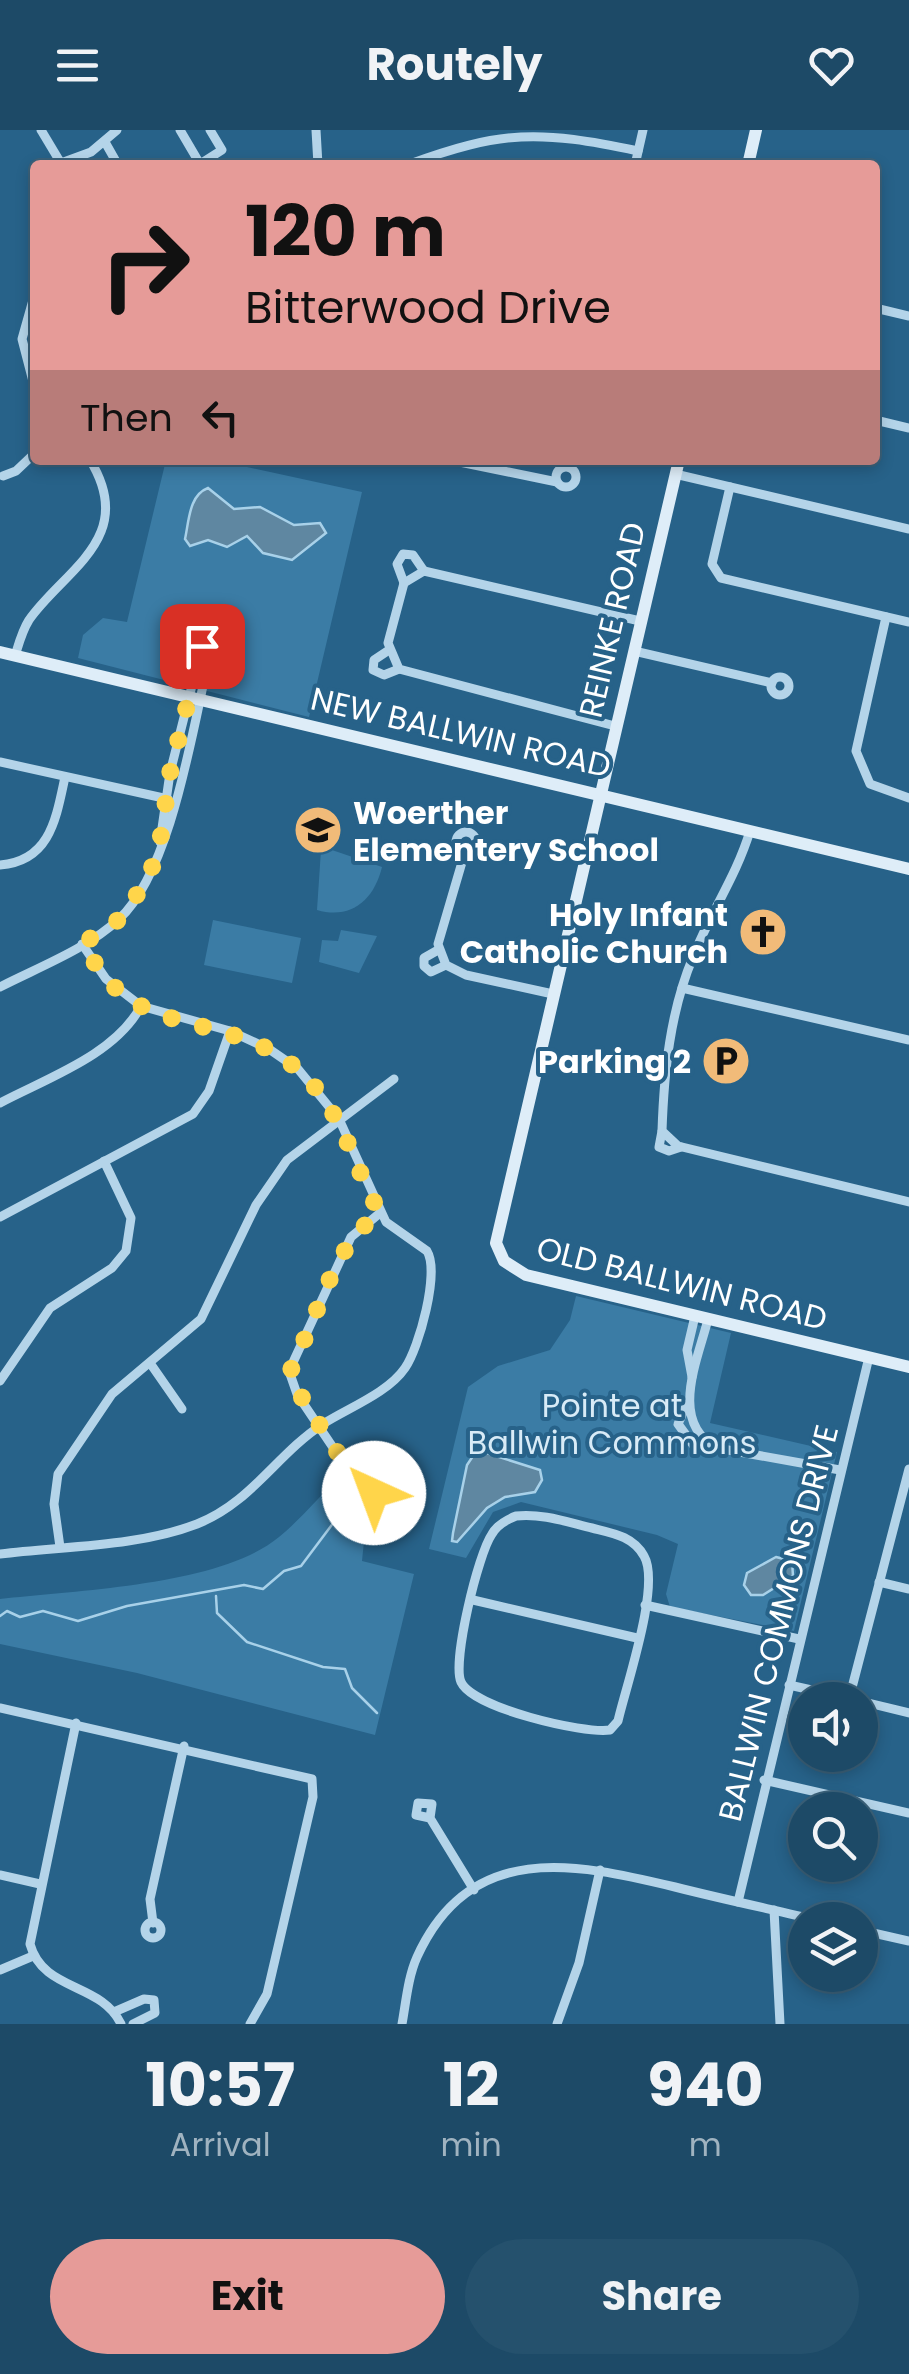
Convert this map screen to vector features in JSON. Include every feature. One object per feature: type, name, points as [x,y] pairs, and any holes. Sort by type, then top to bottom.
[{"type":"street","points":[[41,130],[60,160]]},
{"type":"street","points":[[70,160],[105,142],[117,130]]},
{"type":"street","points":[[206,160],[222,150],[210,130]]},
{"type":"street","points":[[316,130],[318,160]]},
{"type":"street","points":[[636,160],[643,130]]},
{"type":"street","points":[[749,160],[756,130]]},
{"type":"street","points":[[183,131],[198,160]]},
{"type":"street","points":[[416,160],[456,141],[538,132],[638,150]]},
{"type":"street","points":[[105,142],[115,160]]},
{"type":"street","points":[[880,309],[909,316]]},
{"type":"street","points":[[30,310],[22,339],[30,370]]},
{"type":"street","points":[[880,421],[909,428]]},
{"type":"street","points":[[0,488],[1,474],[16,471],[30,458]]},
{"type":"street","points":[[7,654],[27,622],[83,565],[96,541],[103,493],[92,465]]},
{"type":"street","points":[[474,465],[557,482]]},
{"type":"street","points":[[677,467],[730,487],[909,530]]},
{"type":"street","name":"REINKE ROAD","points":[[601,793],[677,467]]},
{"type":"street","points":[[730,487],[712,564],[721,578],[909,622]]},
{"type":"street","points":[[399,668],[389,650],[390,628],[404,583],[398,564],[402,554],[412,555],[424,571],[640,621]]},
{"type":"street","points":[[404,583],[424,571]]},
{"type":"street","points":[[886,617],[857,758],[870,784],[909,798]]},
{"type":"street","points":[[0,987],[117,921],[148,880],[208,657],[197,639],[177,634]]},
{"type":"street","points":[[389,650],[374,660],[374,670],[384,675],[399,668],[615,726]]},
{"type":"street","points":[[634,650],[772,683]]},
{"type":"street","name":"NEW BALLWIN ROAD","points":[[7,654],[909,869]]},
{"type":"street","points":[[0,762],[170,799]]},
{"type":"street","points":[[0,865],[22,862],[47,840],[65,777]]},
{"type":"street","name":"OLD BALLWIN ROAD","points":[[601,793],[497,1231],[498,1252],[511,1267],[526,1275],[909,1367]]},
{"type":"street","points":[[750,831],[737,872],[693,956],[682,988],[666,1062],[662,1130],[681,1147],[909,1202]]},
{"type":"street","points":[[465,852],[438,950],[446,965],[466,975],[553,994]]},
{"type":"street","points":[[0,1554],[152,1536],[204,1521],[256,1488],[320,1426],[392,1381],[408,1364],[432,1276],[433,1262],[427,1252],[393,1229],[380,1213],[339,1119],[298,1070],[269,1049],[230,1031],[141,1006],[106,978],[82,944]]},
{"type":"street","points":[[438,950],[424,958],[425,968],[431,972],[446,965]]},
{"type":"street","points":[[682,988],[909,1040]]},
{"type":"street","points":[[0,1103],[109,1044],[126,1030],[141,1006]]},
{"type":"street","points":[[0,1217],[199,1109],[230,1031]]},
{"type":"street","points":[[60,1547],[54,1504],[58,1474],[112,1394],[181,1340],[208,1308],[256,1205],[280,1167],[394,1079]]},
{"type":"street","points":[[0,1381],[50,1308],[112,1268],[126,1251],[131,1218],[104,1161]]},
{"type":"street","points":[[374,1493],[361,1489],[297,1394],[289,1371],[351,1238],[380,1213]]},
{"type":"street","points":[[702,1318],[687,1404],[696,1428],[709,1444],[840,1470]]},
{"type":"street","name":"BALLWIN COMMONS DRIVE","points":[[789,1682],[868,1357]]},
{"type":"street","points":[[150,1363],[182,1409]]},
{"type":"street","points":[[859,1682],[879,1582],[909,1469]]},
{"type":"street","points":[[525,1515],[630,1540],[644,1555],[650,1572],[645,1604],[618,1721],[610,1730],[513,1711],[473,1697],[458,1673],[490,1536],[508,1520],[525,1515]]},
{"type":"street","points":[[879,1582],[909,1590]]},
{"type":"street","points":[[473,1600],[637,1638]]},
{"type":"street","points":[[645,1604],[798,1640]]},
{"type":"street","name":"BALLWIN COMMONS DRIVE","points":[[738,1902],[788,1685]]},
{"type":"street","points":[[878,1706],[909,1713]]},
{"type":"street","points":[[0,1708],[184,1746],[312,1778],[313,1797],[266,1994],[255,2022]]},
{"type":"street","points":[[76,1723],[30,1936],[33,1956],[54,1980],[97,1997],[121,2024]]},
{"type":"street","points":[[153,1922],[150,1899],[184,1746]]},
{"type":"street","points":[[764,1780],[909,1813]]},
{"type":"street","points":[[430,1818],[474,1890]]},
{"type":"street","points":[[402,2024],[414,1966],[440,1919],[474,1890],[509,1872],[533,1867],[600,1870],[788,1913]]},
{"type":"street","points":[[557,2024],[579,1963],[600,1870]]},
{"type":"street","points":[[0,1875],[40,1884]]},
{"type":"street","points":[[774,1910],[780,2024]]},
{"type":"street","points":[[878,1934],[909,1941]]},
{"type":"street","points":[[0,1970],[33,1956]]},
{"type":"street","points":[[114,2012],[147,1998],[154,2000],[155,2013],[133,2024]]},
{"type":"green space","points":[[165,465],[238,465],[362,492],[309,717],[78,658],[83,635],[103,618],[127,622]]},
{"type":"green space","points":[[326,848],[382,867],[373,889],[359,905],[340,912],[317,910],[321,850]]},
{"type":"green space","points":[[213,920],[301,938],[292,983],[204,965]]},
{"type":"green space","points":[[341,930],[377,936],[359,973],[319,962],[322,940],[338,941]]},
{"type":"green space","name":"Pointe at Ballwin Commons","points":[[576,1296],[731,1333],[710,1423],[837,1452],[794,1631],[670,1607],[666,1594],[678,1544],[657,1535],[521,1502],[493,1512],[466,1558],[429,1549],[468,1387],[498,1366],[550,1350],[570,1320]]},
{"type":"green space","points":[[340,1476],[357,1505],[367,1512],[362,1561],[414,1574],[375,1735],[137,1673],[0,1644],[0,1599],[146,1583],[221,1566],[279,1537]]},
{"type":"shaded area","points":[[208,488],[234,509],[260,507],[294,525],[320,523],[326,533],[292,560],[263,553],[247,536],[227,547],[208,540],[190,546],[185,539],[191,509],[197,496]]},
{"type":"shaded area","points":[[477,1450],[540,1470],[542,1480],[535,1492],[505,1497],[487,1508],[457,1542],[452,1541],[467,1465]]},
{"type":"shaded area","points":[[776,1557],[792,1561],[793,1576],[763,1595],[751,1595],[744,1585],[747,1573]]},
{"type":"waterway","points":[[0,1616],[7,1611],[20,1617],[43,1611],[78,1621],[127,1606],[244,1585],[263,1589],[284,1571],[301,1566],[352,1498]]},
{"type":"waterway","points":[[216,1596],[217,1613],[247,1642],[323,1667],[345,1669],[352,1688],[377,1713]]},
{"type":"place","name":"Woerther Elementery School","points":[[318,830]]},
{"type":"place","name":"Holy Infant Catholic Church","points":[[763,932]]},
{"type":"place","name":"Parking 2","points":[[726,1061]]},
{"type":"route","points":[[202,646],[170,773],[158,832],[160,842],[148,880],[117,921],[82,944],[99,970],[123,995],[153,1011],[230,1031],[269,1049],[309,1080],[339,1119],[380,1213],[351,1238],[289,1371],[297,1394],[361,1489],[374,1493]]}]
